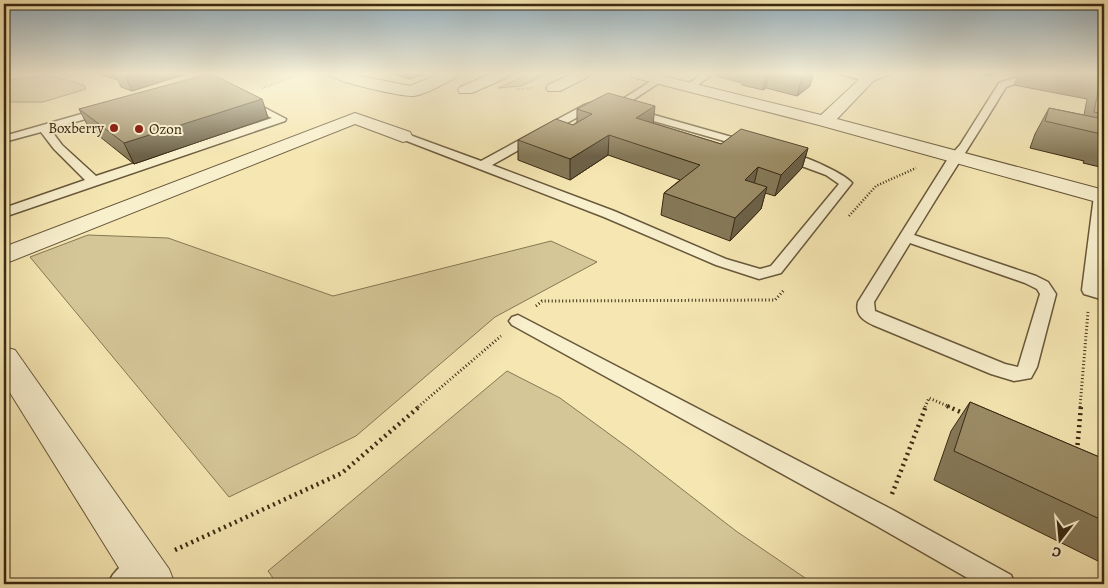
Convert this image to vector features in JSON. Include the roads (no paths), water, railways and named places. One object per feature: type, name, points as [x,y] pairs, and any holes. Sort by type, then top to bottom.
[{"type":"street","points":[[750,101],[1103,196]]},
{"type":"street","points":[[825,121],[845,101]]},
{"type":"street","points":[[4,256],[355,118],[403,136]]},
{"type":"street","points":[[4,358],[140,578]]},
{"type":"lane","points":[[4,213],[281,119],[247,101]]},
{"type":"lane","points":[[614,106],[622,101]]},
{"type":"lane","points":[[906,237],[1027,278],[1040,283],[1046,289],[1048,294],[1028,367],[1024,374],[1014,374],[998,370],[879,321],[868,315],[865,308],[866,302],[955,157],[966,147],[992,101]]},
{"type":"lane","points":[[403,136],[609,214],[721,262],[759,274],[776,270],[846,183],[830,172],[770,151],[614,106],[599,104],[588,107],[482,165]]},
{"type":"lane","points":[[4,138],[117,107]]},
{"type":"lane","points":[[43,127],[58,147],[94,181]]},
{"type":"lane","points":[[1097,292],[1103,196]]},
{"type":"lane","points":[[518,321],[882,517],[1002,584]]},
{"type":"place","name":"Boxberry","points":[[114,128]]},
{"type":"place","name":"Ozon","points":[[139,129]]}]
